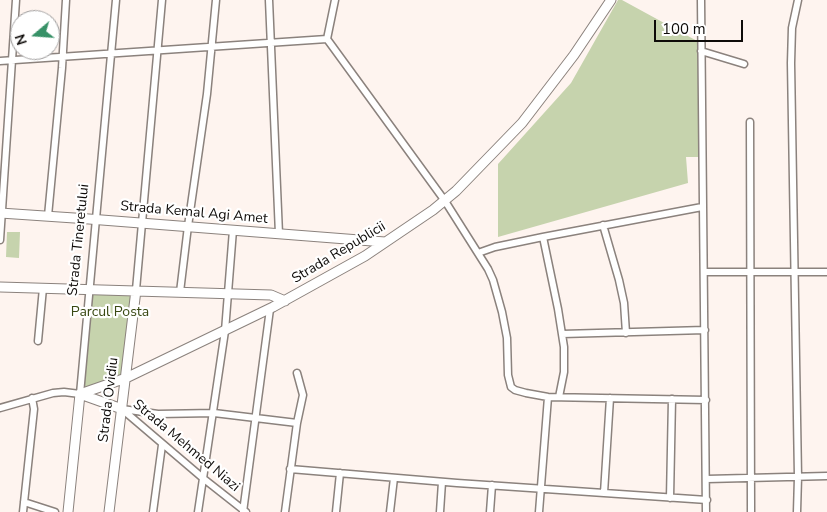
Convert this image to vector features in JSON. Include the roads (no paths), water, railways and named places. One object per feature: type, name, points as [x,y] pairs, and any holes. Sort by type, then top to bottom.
[{"type":"main road","name":"Strada Republicii","points":[[80,394],[126,378],[270,309],[366,256],[445,201],[522,123],[579,49],[611,0]]},
{"type":"main road","name":"Strada Kemal Agi Amet","points":[[1,213],[385,242]]},
{"type":"main road","points":[[0,287],[271,295],[285,301]]},
{"type":"main road","name":"Strada Ovidiu","points":[[109,512],[136,290]]},
{"type":"main road","name":"Strada Mehmed Niazi","points":[[80,394],[122,410]]},
{"type":"main road","name":"Strada Tineretului","points":[[68,512],[80,394]]},
{"type":"street","points":[[48,216],[66,0]]},
{"type":"street","name":"Strada Tineretului","points":[[80,394],[88,289],[116,0]]},
{"type":"street","points":[[136,290],[162,0]]},
{"type":"street","points":[[180,292],[208,94],[216,0]]},
{"type":"street","points":[[269,0],[279,234]]},
{"type":"street","points":[[335,0],[328,39],[445,201],[493,280],[507,338],[508,375],[511,387],[526,393],[548,397],[706,400]]},
{"type":"street","points":[[701,0],[706,512]]},
{"type":"street","points":[[797,512],[795,272],[790,56],[792,28],[798,0]]},
{"type":"street","points":[[62,57],[328,39]]},
{"type":"street","points":[[701,51],[744,64]]},
{"type":"street","points":[[0,61],[12,60],[0,240]]},
{"type":"street","points":[[750,122],[751,512]]},
{"type":"street","points":[[478,253],[495,247],[542,237],[702,207]]},
{"type":"street","points":[[603,225],[624,303],[626,333]]},
{"type":"street","points":[[198,512],[214,412],[228,294],[233,230]]},
{"type":"street","points":[[542,237],[562,334],[565,363],[559,397]]},
{"type":"street","points":[[704,272],[827,272]]},
{"type":"street","points":[[38,341],[43,288]]},
{"type":"street","points":[[244,511],[270,309]]},
{"type":"street","points":[[562,334],[705,330]]},
{"type":"street","points":[[285,512],[297,423],[303,395],[297,373]]},
{"type":"street","name":"Strada Republicii","points":[[0,408],[58,392],[80,394]]},
{"type":"street","points":[[539,512],[548,397]]},
{"type":"street","points":[[23,512],[34,409],[32,398]]},
{"type":"street","points":[[604,493],[610,398]]},
{"type":"street","points":[[670,498],[672,400]]},
{"type":"street","points":[[122,410],[146,414],[214,412],[297,423]]},
{"type":"street","name":"Strada Mehmed Niazi","points":[[122,410],[244,511]]},
{"type":"street","points":[[120,424],[126,420],[134,420]]},
{"type":"street","points":[[153,512],[162,445]]},
{"type":"street","points":[[290,469],[442,482],[707,500]]},
{"type":"street","points":[[336,512],[340,473]]},
{"type":"street","points":[[707,479],[827,476]]},
{"type":"street","points":[[390,512],[394,478]]},
{"type":"street","points":[[440,512],[442,482]]},
{"type":"street","points":[[490,512],[492,485]]},
{"type":"street","points":[[24,502],[56,512]]},
{"type":"park label","name":"Parcul Posta","points":[[110,313]]}]
